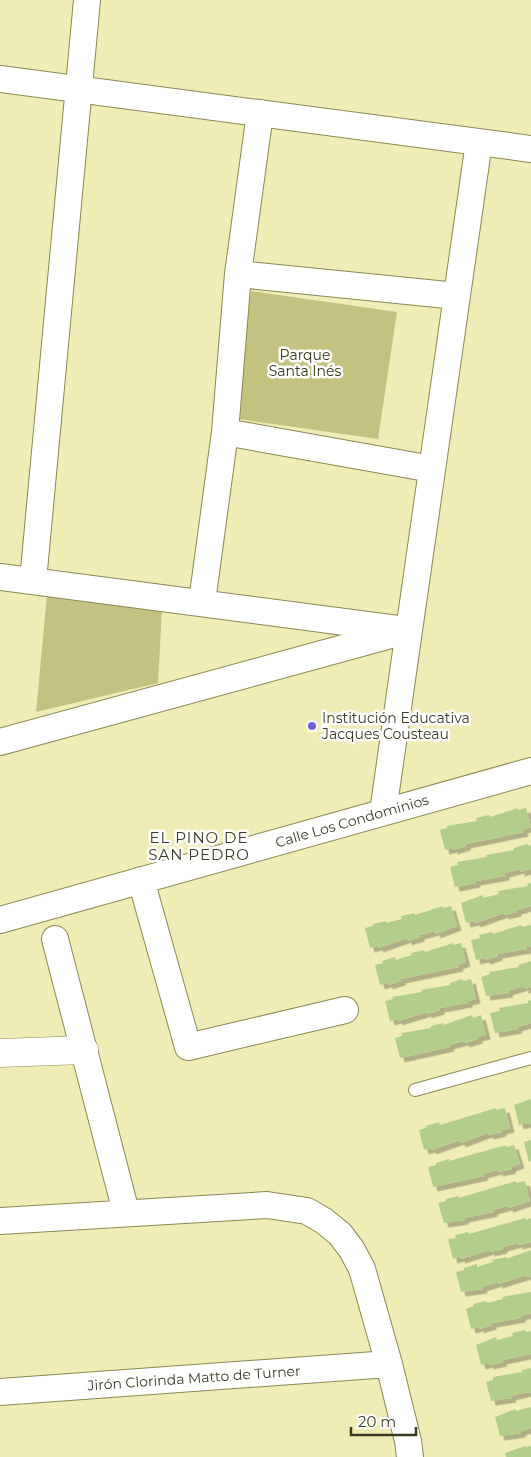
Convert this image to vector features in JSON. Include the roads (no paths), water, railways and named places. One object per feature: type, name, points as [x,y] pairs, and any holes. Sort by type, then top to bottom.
[{"type":"street","points":[[33,581],[87,0]]},
{"type":"street","points":[[0,79],[531,149]]},
{"type":"street","points":[[202,602],[225,432],[238,274],[260,113]]},
{"type":"street","points":[[383,812],[478,142]]},
{"type":"street","points":[[238,274],[457,296]]},
{"type":"street","points":[[225,432],[432,469]]},
{"type":"street","points":[[0,577],[409,630]]},
{"type":"street","points":[[0,742],[409,630]]},
{"type":"street","name":"Calle Los Condominios","points":[[0,920],[531,771]]},
{"type":"street","points":[[141,880],[188,1047],[345,1010]]},
{"type":"street","points":[[55,939],[126,1212]]},
{"type":"street","points":[[0,1053],[84,1050]]},
{"type":"street","points":[[0,1221],[267,1205],[307,1211],[318,1217],[340,1234],[362,1269],[389,1364],[410,1457]]},
{"type":"street","name":"Jirón Clorinda Matto de Turner","points":[[0,1392],[389,1364]]},
{"type":"lane","points":[[416,1090],[531,1058]]},
{"type":"place","name":"Institución Educativa Jacques Cousteau","points":[[312,726]]},
{"type":"district","name":"EL PINO DE SAN PEDRO","points":[[199,846]]},
{"type":"park label","name":"Parque Santa Inés","points":[[305,364]]}]
